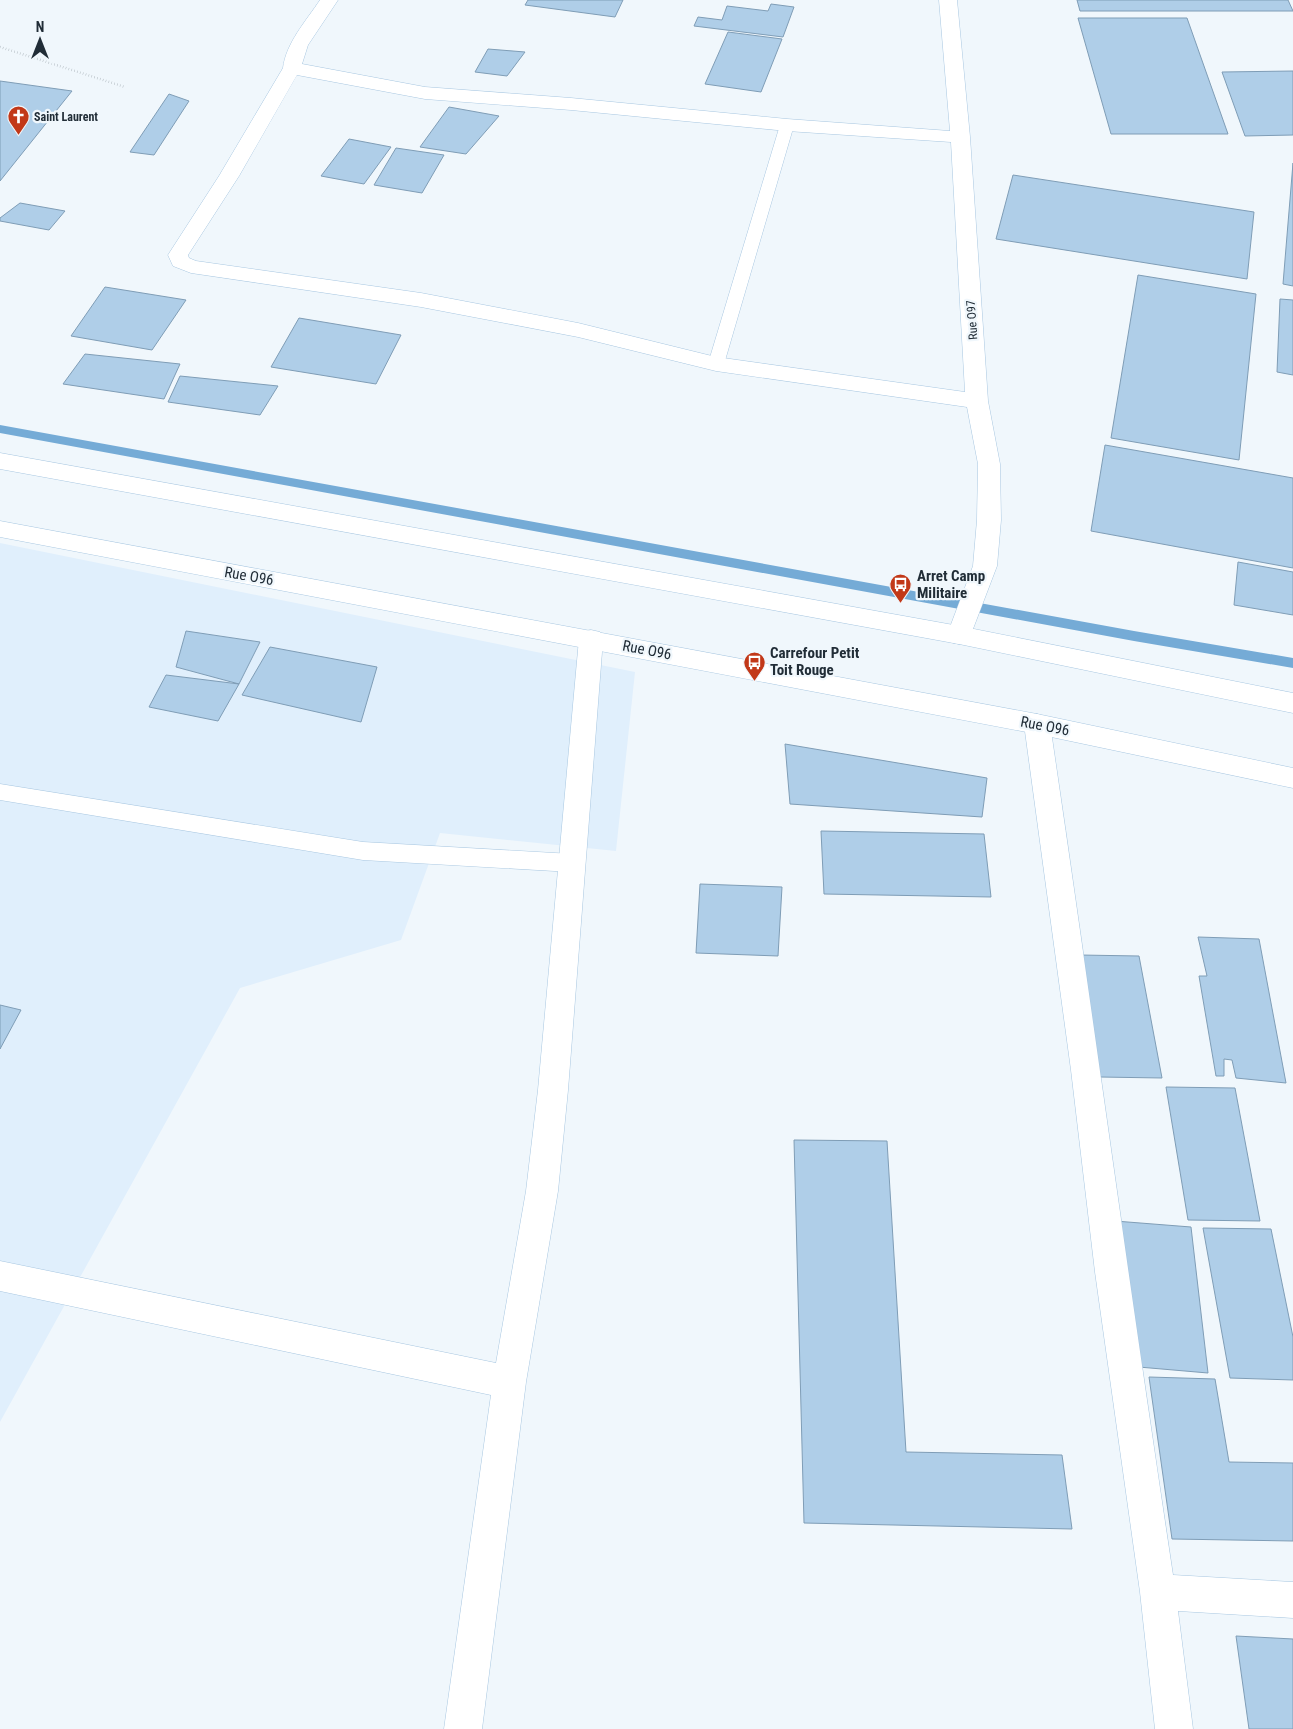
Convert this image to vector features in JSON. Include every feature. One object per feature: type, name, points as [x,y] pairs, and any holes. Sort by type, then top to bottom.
[{"type":"street","points":[[329,0],[299,45],[293,59],[292,68],[229,176],[178,254],[180,262],[191,267],[421,300],[578,330],[716,364],[977,401]]},
{"type":"street","name":"Rue O97","points":[[948,0],[960,137],[977,401],[989,464],[989,520],[985,566],[959,635]]},
{"type":"street","points":[[292,68],[426,93],[571,104],[787,126],[960,137]]},
{"type":"street","points":[[0,461],[959,635],[1293,703]]},
{"type":"street","name":"Rue O96","points":[[0,529],[1037,724],[1293,778]]},
{"type":"street","points":[[463,1729],[509,1382],[542,1191],[553,1090],[591,639]]},
{"type":"street","points":[[1037,724],[1086,1070],[1111,1272],[1158,1592],[1174,1729]]},
{"type":"street","points":[[0,1276],[509,1382]]},
{"type":"street","points":[[1158,1592],[1293,1600]]},
{"type":"lane","points":[[716,364],[787,126]]},
{"type":"lane","points":[[0,792],[363,851],[572,863]]},
{"type":"path","points":[[0,47],[125,87]]},
{"type":"shaded area","points":[[0,543],[635,672],[616,851],[440,833],[401,940],[240,988],[0,1422]]},
{"type":"building","points":[[528,0],[623,0],[615,17],[525,5]]},
{"type":"building","points":[[1077,0],[1288,0],[1293,11],[1080,11]]},
{"type":"building","points":[[771,4],[794,7],[783,37],[694,26],[698,17],[722,20],[727,6],[768,11]]},
{"type":"building","points":[[1078,18],[1187,18],[1228,134],[1111,134]]},
{"type":"building","points":[[728,32],[782,39],[761,92],[705,84]]},
{"type":"building","points":[[488,49],[525,52],[507,76],[475,72]]},
{"type":"building","points":[[1293,71],[1293,135],[1245,136],[1222,72]]},
{"type":"building","name":"Saint Laurent","points":[[0,81],[72,91],[0,181]]},
{"type":"building","points":[[169,94],[189,101],[154,155],[130,152]]},
{"type":"building","points":[[449,107],[499,116],[466,154],[420,147]]},
{"type":"building","points":[[349,139],[391,147],[364,184],[321,176]]},
{"type":"building","points":[[396,148],[444,155],[422,193],[374,185]]},
{"type":"building","points":[[1293,163],[1293,286],[1283,284]]},
{"type":"building","points":[[1013,175],[1254,212],[1247,279],[996,239]]},
{"type":"building","points":[[20,203],[65,211],[49,230],[0,221],[0,218]]},
{"type":"building","points":[[1138,275],[1256,294],[1239,460],[1111,438]]},
{"type":"building","points":[[105,287],[186,300],[152,350],[71,336]]},
{"type":"building","points":[[1280,299],[1293,300],[1293,375],[1277,372]]},
{"type":"building","points":[[299,318],[401,335],[376,384],[271,367]]},
{"type":"building","points":[[85,354],[180,364],[164,399],[63,384]]},
{"type":"building","points":[[180,376],[278,386],[260,415],[168,402]]},
{"type":"building","points":[[1105,445],[1293,478],[1293,568],[1091,531]]},
{"type":"building","points":[[1238,562],[1293,572],[1293,615],[1234,605]]},
{"type":"building","points":[[186,631],[260,642],[239,684],[176,667]]},
{"type":"building","points":[[270,647],[377,667],[361,722],[242,695]]},
{"type":"building","points":[[166,675],[239,684],[218,721],[149,707]]},
{"type":"building","points":[[785,744],[987,778],[982,817],[790,804]]},
{"type":"building","points":[[821,831],[984,834],[991,897],[824,894]]},
{"type":"building","points":[[700,884],[782,887],[778,956],[696,953]]},
{"type":"building","points":[[1198,937],[1259,939],[1286,1083],[1236,1078],[1232,1060],[1224,1059],[1224,1076],[1216,1076],[1199,976],[1207,976]]},
{"type":"building","points":[[1080,955],[1139,956],[1162,1078],[1100,1077]]},
{"type":"building","points":[[0,1005],[21,1010],[0,1049]]},
{"type":"building","points":[[1166,1087],[1235,1088],[1260,1221],[1188,1220]]},
{"type":"building","points":[[794,1140],[887,1141],[906,1452],[1062,1455],[1072,1529],[804,1523]]},
{"type":"building","points":[[1115,1221],[1191,1227],[1208,1373],[1127,1366]]},
{"type":"building","points":[[1203,1228],[1271,1229],[1293,1337],[1293,1380],[1230,1378]]},
{"type":"building","points":[[1149,1377],[1215,1379],[1229,1462],[1293,1463],[1293,1541],[1172,1539]]},
{"type":"building","points":[[1236,1636],[1293,1639],[1293,1729],[1249,1729]]},
{"type":"waterway","points":[[0,429],[1134,636],[1293,663]]},
{"type":"place","name":"Saint Laurent","points":[[18,136]]},
{"type":"place","name":"Arret Camp Militaire","points":[[901,604]]},
{"type":"place","name":"Carrefour Petit Toit Rouge","points":[[754,681]]}]
